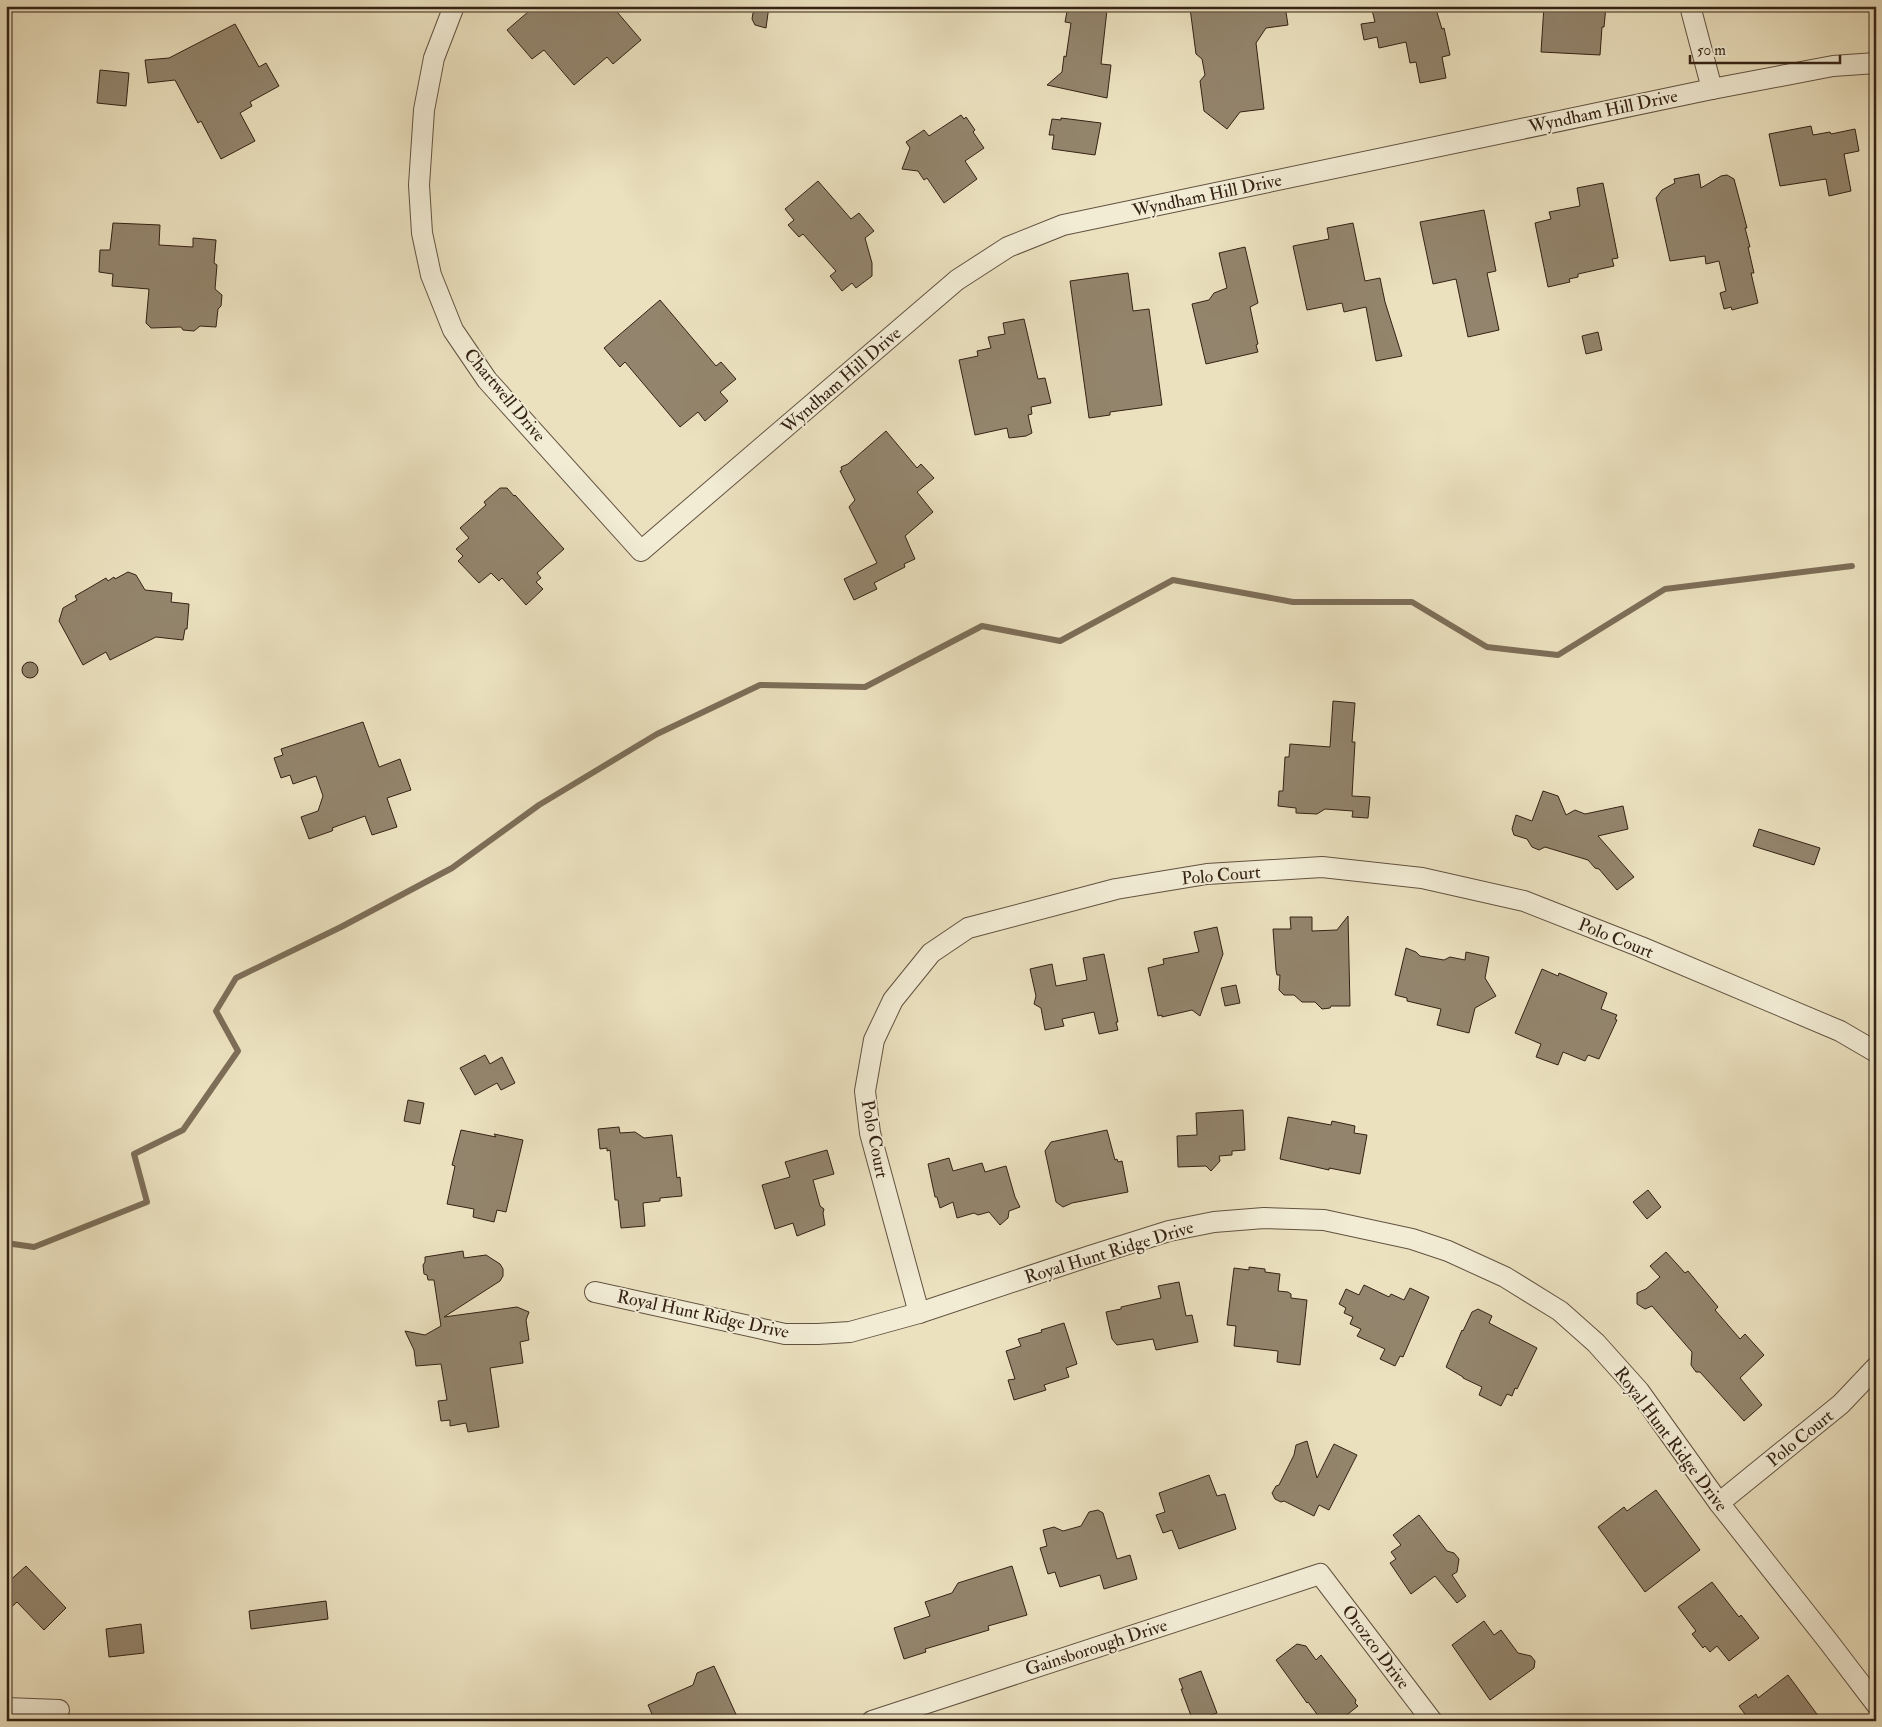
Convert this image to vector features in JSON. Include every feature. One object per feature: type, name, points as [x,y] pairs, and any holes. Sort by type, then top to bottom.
[{"type":"street","name":"Chartwell Drive","points":[[454,6],[434,58],[424,110],[419,185],[422,233],[431,275],[453,330],[487,380],[641,551]]},
{"type":"street","points":[[1690,6],[1712,89]]},
{"type":"street","name":"Wyndham Hill Drive","points":[[641,551],[957,280],[1008,247],[1062,226],[1712,89],[1833,66],[1876,63]]},
{"type":"street","name":"Polo Court","points":[[919,1313],[870,1133],[865,1091],[874,1040],[893,1000],[931,953],[968,928],[1116,889],[1206,874],[1322,867],[1422,878],[1524,901],[1840,1031],[1876,1052]]},
{"type":"street","name":"Royal Hunt Ridge Drive","points":[[596,1292],[785,1334],[850,1332],[919,1313],[1142,1239],[1169,1231],[1214,1222],[1264,1218],[1324,1220],[1412,1239],[1448,1251],[1505,1277],[1560,1311],[1596,1343],[1639,1391],[1719,1503],[1876,1704]]},
{"type":"street","name":"Polo Court","points":[[1719,1503],[1841,1404],[1876,1367]]},
{"type":"street","name":"Gainsborough Drive","points":[[872,1721],[1320,1574]]},
{"type":"street","name":"Orozco Drive","points":[[1320,1574],[1432,1721]]},
{"type":"street","points":[[6,1708],[58,1710]]},
{"type":"building","points":[[535,6],[612,6],[641,40],[613,64],[607,57],[574,85],[544,50],[532,59],[507,30]]},
{"type":"building","points":[[769,6],[766,28],[755,25],[752,19],[753,13]]},
{"type":"building","points":[[1068,6],[1107,10],[1101,64],[1111,65],[1107,98],[1047,85],[1062,72],[1064,56],[1066,57],[1071,23],[1065,22]]},
{"type":"building","points":[[1205,6],[1285,6],[1288,25],[1266,28],[1256,43],[1264,109],[1240,112],[1227,129],[1204,111],[1200,81],[1205,75],[1202,59],[1196,54],[1190,8]]},
{"type":"building","points":[[1371,6],[1435,6],[1442,29],[1444,28],[1450,55],[1442,57],[1446,78],[1420,83],[1416,62],[1410,63],[1406,42],[1379,48],[1377,37],[1364,40],[1361,24],[1375,22]]},
{"type":"building","points":[[1544,6],[1606,6],[1600,55],[1541,52]]},
{"type":"building","points":[[235,24],[259,67],[266,63],[279,86],[250,102],[252,106],[240,113],[255,141],[221,159],[201,121],[198,123],[175,80],[148,83],[145,60],[169,58]]},
{"type":"building","points":[[100,70],[129,73],[126,106],[97,103]]},
{"type":"building","points":[[961,115],[964,119],[966,117],[984,148],[965,161],[977,179],[944,203],[927,178],[924,180],[918,171],[902,169],[910,148],[906,142],[924,130],[929,136]]},
{"type":"building","points":[[1061,118],[1101,123],[1095,155],[1052,149],[1054,135],[1049,135],[1052,119],[1061,120]]},
{"type":"building","points":[[1811,126],[1813,135],[1830,132],[1831,134],[1855,129],[1859,151],[1844,154],[1851,191],[1829,196],[1826,179],[1780,186],[1769,134]]},
{"type":"building","points":[[1699,174],[1701,188],[1721,176],[1727,175],[1734,179],[1747,228],[1745,228],[1754,273],[1751,273],[1758,303],[1732,310],[1731,307],[1724,309],[1720,293],[1726,291],[1719,261],[1706,264],[1705,256],[1670,261],[1656,198],[1662,190],[1675,183],[1674,179]]},
{"type":"building","points":[[818,181],[851,219],[859,213],[874,231],[865,238],[872,263],[872,276],[856,288],[852,283],[842,291],[830,276],[836,271],[803,234],[799,237],[788,225],[794,220],[785,209]]},
{"type":"building","points":[[1603,183],[1618,258],[1612,259],[1614,266],[1578,274],[1578,277],[1569,279],[1570,282],[1548,287],[1535,223],[1551,219],[1549,212],[1580,206],[1577,188]]},
{"type":"building","points":[[1484,210],[1496,271],[1487,273],[1499,330],[1468,337],[1456,279],[1433,284],[1420,222]]},
{"type":"building","points":[[113,223],[160,225],[159,245],[193,247],[193,238],[216,240],[214,263],[217,265],[215,289],[222,295],[216,327],[200,326],[194,331],[183,330],[181,327],[151,328],[146,323],[149,289],[112,286],[113,274],[99,272],[100,250],[110,250]]},
{"type":"building","points":[[1353,223],[1365,281],[1380,278],[1385,302],[1402,356],[1376,361],[1366,307],[1344,312],[1342,303],[1307,310],[1293,246],[1329,239],[1327,228]]},
{"type":"building","points":[[1245,247],[1258,303],[1250,307],[1258,352],[1206,364],[1192,304],[1209,300],[1214,293],[1227,288],[1219,253]]},
{"type":"building","points":[[1128,273],[1133,311],[1149,309],[1162,405],[1110,412],[1110,415],[1089,418],[1070,281]]},
{"type":"building","points":[[660,300],[716,366],[721,362],[736,379],[720,392],[728,401],[705,421],[698,412],[680,427],[625,362],[620,367],[604,348]]},
{"type":"building","points":[[1024,319],[1038,379],[1045,378],[1051,403],[1031,407],[1032,414],[1028,415],[1032,433],[1026,436],[1009,438],[1007,428],[975,435],[959,360],[978,356],[977,351],[991,348],[988,337],[1005,334],[1003,323]]},
{"type":"building","points":[[1598,332],[1602,350],[1586,354],[1582,336]]},
{"type":"building","points":[[886,431],[917,468],[921,464],[934,478],[917,492],[933,512],[905,536],[915,559],[904,564],[905,567],[874,583],[877,589],[854,600],[844,579],[877,563],[849,507],[855,500],[840,471],[842,470],[841,467],[848,464]]},
{"type":"building","points":[[500,488],[507,488],[515,495],[564,549],[537,573],[541,578],[536,582],[543,589],[526,605],[502,578],[499,581],[491,573],[479,583],[458,561],[463,556],[456,549],[469,538],[460,528],[486,505],[484,502]]},
{"type":"building","points":[[128,572],[136,575],[145,590],[172,593],[171,602],[189,604],[187,629],[185,629],[183,640],[156,637],[110,660],[106,652],[83,665],[59,621],[63,608],[77,600],[75,596],[106,578],[108,581]]},
{"type":"building","points":[[27,662],[33,662],[38,667],[36,676],[27,678],[22,673],[22,667]]},
{"type":"building","points":[[1333,701],[1355,703],[1352,742],[1355,742],[1352,796],[1370,797],[1368,818],[1352,817],[1353,811],[1325,809],[1317,814],[1296,813],[1296,808],[1278,806],[1279,791],[1283,791],[1285,757],[1289,757],[1290,744],[1330,747]]},
{"type":"building","points":[[363,722],[379,767],[400,759],[411,790],[387,798],[397,827],[372,835],[365,816],[309,839],[301,817],[318,811],[323,796],[316,776],[293,784],[290,775],[281,778],[274,758],[283,755],[281,749]]},
{"type":"building","points":[[1543,791],[1558,796],[1566,815],[1575,810],[1585,814],[1623,806],[1628,829],[1598,836],[1634,877],[1617,890],[1599,869],[1595,868],[1588,860],[1545,847],[1539,850],[1532,847],[1527,839],[1514,835],[1512,829],[1516,815],[1532,821]]},
{"type":"building","points":[[1759,829],[1820,848],[1814,865],[1753,846]]},
{"type":"building","points":[[1348,916],[1350,1006],[1331,1006],[1330,1008],[1322,1009],[1315,1002],[1302,1002],[1294,995],[1284,995],[1279,990],[1280,975],[1277,975],[1276,970],[1273,929],[1291,929],[1290,917],[1312,917],[1312,931],[1337,930]]},
{"type":"building","points":[[1217,927],[1223,954],[1200,1016],[1192,1010],[1162,1017],[1162,1015],[1158,1016],[1148,968],[1164,964],[1163,959],[1199,952],[1194,932]]},
{"type":"building","points":[[1406,948],[1420,956],[1444,960],[1450,957],[1465,960],[1466,952],[1489,957],[1485,978],[1496,996],[1475,1008],[1469,1033],[1437,1025],[1441,1009],[1407,1001],[1407,998],[1395,995]]},
{"type":"building","points":[[1104,954],[1118,1030],[1099,1034],[1094,1012],[1062,1019],[1064,1026],[1045,1030],[1041,1008],[1034,1004],[1036,996],[1030,969],[1052,964],[1056,986],[1087,980],[1083,958]]},
{"type":"building","points":[[1542,969],[1558,976],[1559,973],[1607,993],[1601,1009],[1617,1015],[1615,1019],[1617,1020],[1599,1059],[1588,1055],[1585,1061],[1563,1052],[1558,1065],[1536,1057],[1541,1044],[1515,1033]]},
{"type":"building","points":[[1236,985],[1240,1003],[1225,1006],[1221,988]]},
{"type":"building","points":[[485,1055],[490,1064],[502,1057],[515,1083],[501,1090],[497,1083],[475,1095],[460,1068]]},
{"type":"building","points":[[408,1100],[424,1103],[420,1124],[404,1121]]},
{"type":"building","points":[[1243,1110],[1245,1150],[1232,1151],[1232,1155],[1219,1156],[1220,1161],[1211,1171],[1206,1166],[1178,1167],[1177,1136],[1197,1135],[1196,1113]]},
{"type":"building","points":[[1288,1117],[1331,1125],[1332,1121],[1355,1126],[1354,1133],[1367,1135],[1360,1174],[1329,1168],[1329,1170],[1280,1159]]},
{"type":"building","points":[[619,1127],[620,1133],[635,1132],[644,1138],[672,1135],[677,1178],[680,1177],[682,1196],[660,1198],[660,1201],[643,1203],[645,1226],[621,1228],[618,1200],[615,1200],[610,1150],[607,1151],[607,1148],[600,1149],[598,1129]]},
{"type":"building","points":[[461,1130],[523,1140],[506,1212],[497,1210],[494,1222],[473,1217],[474,1209],[447,1204],[455,1166],[452,1165]]},
{"type":"building","points":[[1107,1130],[1115,1160],[1117,1159],[1118,1162],[1122,1161],[1128,1192],[1072,1203],[1063,1207],[1056,1202],[1045,1151],[1051,1142]]},
{"type":"building","points":[[827,1150],[834,1174],[813,1180],[820,1206],[824,1209],[825,1225],[797,1236],[793,1223],[775,1229],[762,1185],[790,1177],[785,1162]]},
{"type":"building","points":[[949,1158],[953,1171],[982,1163],[985,1172],[1006,1166],[1015,1197],[1020,1207],[1009,1211],[1008,1218],[1000,1225],[989,1212],[978,1215],[974,1213],[957,1218],[953,1202],[940,1208],[937,1197],[935,1197],[928,1164]]},
{"type":"building","points":[[1648,1190],[1661,1207],[1647,1219],[1633,1202]]},
{"type":"building","points":[[463,1251],[464,1258],[486,1255],[500,1264],[503,1269],[503,1276],[500,1281],[444,1317],[517,1307],[529,1312],[526,1320],[529,1340],[520,1342],[523,1363],[490,1368],[499,1427],[468,1432],[466,1423],[450,1426],[450,1420],[441,1421],[438,1401],[447,1400],[441,1364],[416,1366],[414,1350],[405,1331],[425,1335],[441,1326],[434,1280],[428,1280],[427,1275],[424,1274],[423,1265],[425,1257]]},
{"type":"building","points":[[1666,1252],[1685,1273],[1688,1271],[1718,1307],[1715,1310],[1740,1339],[1745,1334],[1764,1355],[1740,1378],[1762,1405],[1744,1421],[1700,1372],[1696,1372],[1691,1365],[1692,1352],[1652,1306],[1645,1309],[1637,1304],[1637,1293],[1646,1289],[1660,1277],[1650,1266]]},
{"type":"building","points":[[1249,1267],[1265,1269],[1265,1272],[1280,1274],[1278,1291],[1288,1292],[1291,1294],[1291,1298],[1307,1300],[1300,1365],[1277,1362],[1278,1351],[1234,1346],[1236,1326],[1227,1325],[1234,1268],[1249,1270]]},
{"type":"building","points":[[1179,1282],[1186,1316],[1192,1315],[1198,1342],[1156,1350],[1153,1339],[1117,1345],[1112,1339],[1106,1312],[1161,1298],[1158,1286]]},
{"type":"building","points":[[1364,1285],[1389,1297],[1391,1294],[1404,1300],[1410,1288],[1429,1297],[1403,1357],[1400,1356],[1395,1366],[1380,1359],[1385,1349],[1357,1336],[1361,1329],[1350,1324],[1353,1317],[1344,1313],[1346,1308],[1339,1304],[1346,1289],[1359,1295]]},
{"type":"building","points":[[1478,1309],[1492,1316],[1489,1323],[1537,1348],[1517,1389],[1515,1388],[1512,1396],[1507,1394],[1501,1406],[1479,1395],[1482,1387],[1446,1367],[1462,1330],[1472,1312]]},
{"type":"building","points":[[1064,1323],[1077,1364],[1066,1368],[1069,1377],[1044,1385],[1046,1390],[1014,1400],[1008,1380],[1015,1379],[1006,1351],[1021,1346],[1018,1339]]},
{"type":"building","points":[[1307,1441],[1317,1478],[1334,1444],[1357,1455],[1329,1510],[1319,1505],[1314,1516],[1284,1501],[1281,1502],[1275,1499],[1272,1493],[1276,1486],[1279,1485],[1294,1455],[1296,1445]]},
{"type":"building","points":[[1209,1475],[1217,1496],[1225,1494],[1236,1529],[1179,1549],[1172,1530],[1163,1533],[1156,1515],[1165,1512],[1159,1493]]},
{"type":"building","points":[[1656,1490],[1700,1550],[1645,1592],[1598,1527],[1624,1507],[1627,1511]]},
{"type":"building","points":[[1098,1510],[1103,1513],[1117,1559],[1130,1555],[1137,1579],[1104,1589],[1100,1575],[1060,1587],[1055,1572],[1048,1574],[1040,1548],[1047,1546],[1043,1530],[1054,1527],[1063,1531],[1081,1526],[1089,1512]]},
{"type":"building","points":[[1419,1515],[1447,1551],[1454,1553],[1459,1559],[1457,1572],[1452,1575],[1466,1596],[1457,1603],[1435,1576],[1411,1594],[1390,1563],[1396,1559],[1391,1552],[1401,1545],[1393,1535]]},
{"type":"building","points":[[26,1566],[66,1608],[44,1630],[17,1602],[6,1612],[6,1584]]},
{"type":"building","points":[[1012,1566],[1027,1615],[988,1626],[989,1630],[925,1649],[926,1652],[904,1659],[894,1628],[930,1616],[925,1602],[952,1593],[958,1583]]},
{"type":"building","points":[[1712,1582],[1739,1617],[1741,1615],[1759,1638],[1729,1661],[1717,1646],[1710,1652],[1705,1646],[1703,1648],[1692,1634],[1696,1631],[1678,1607]]},
{"type":"building","points":[[326,1601],[328,1619],[251,1629],[249,1611]]},
{"type":"building","points":[[1484,1621],[1494,1635],[1501,1630],[1518,1653],[1531,1656],[1535,1661],[1534,1668],[1490,1700],[1452,1645]]},
{"type":"building","points":[[141,1624],[144,1653],[109,1657],[106,1629]]},
{"type":"building","points":[[1297,1644],[1306,1646],[1316,1660],[1321,1655],[1356,1700],[1355,1703],[1358,1706],[1339,1721],[1322,1721],[1276,1660]]},
{"type":"building","points":[[714,1666],[739,1721],[655,1721],[648,1705],[693,1685],[697,1673]]},
{"type":"building","points":[[1201,1671],[1217,1713],[1193,1721],[1179,1679]]},
{"type":"building","points":[[1788,1675],[1822,1721],[1750,1721],[1739,1706],[1756,1694],[1758,1698]]},
{"type":"waterway","points":[[6,1243],[34,1247],[147,1202],[134,1154],[183,1130],[238,1051],[216,1011],[236,978],[341,927],[452,868],[539,805],[657,734],[760,685],[865,687],[982,626],[1060,641],[1173,580],[1293,602],[1412,602],[1487,647],[1558,655],[1665,589],[1852,566]]}]
